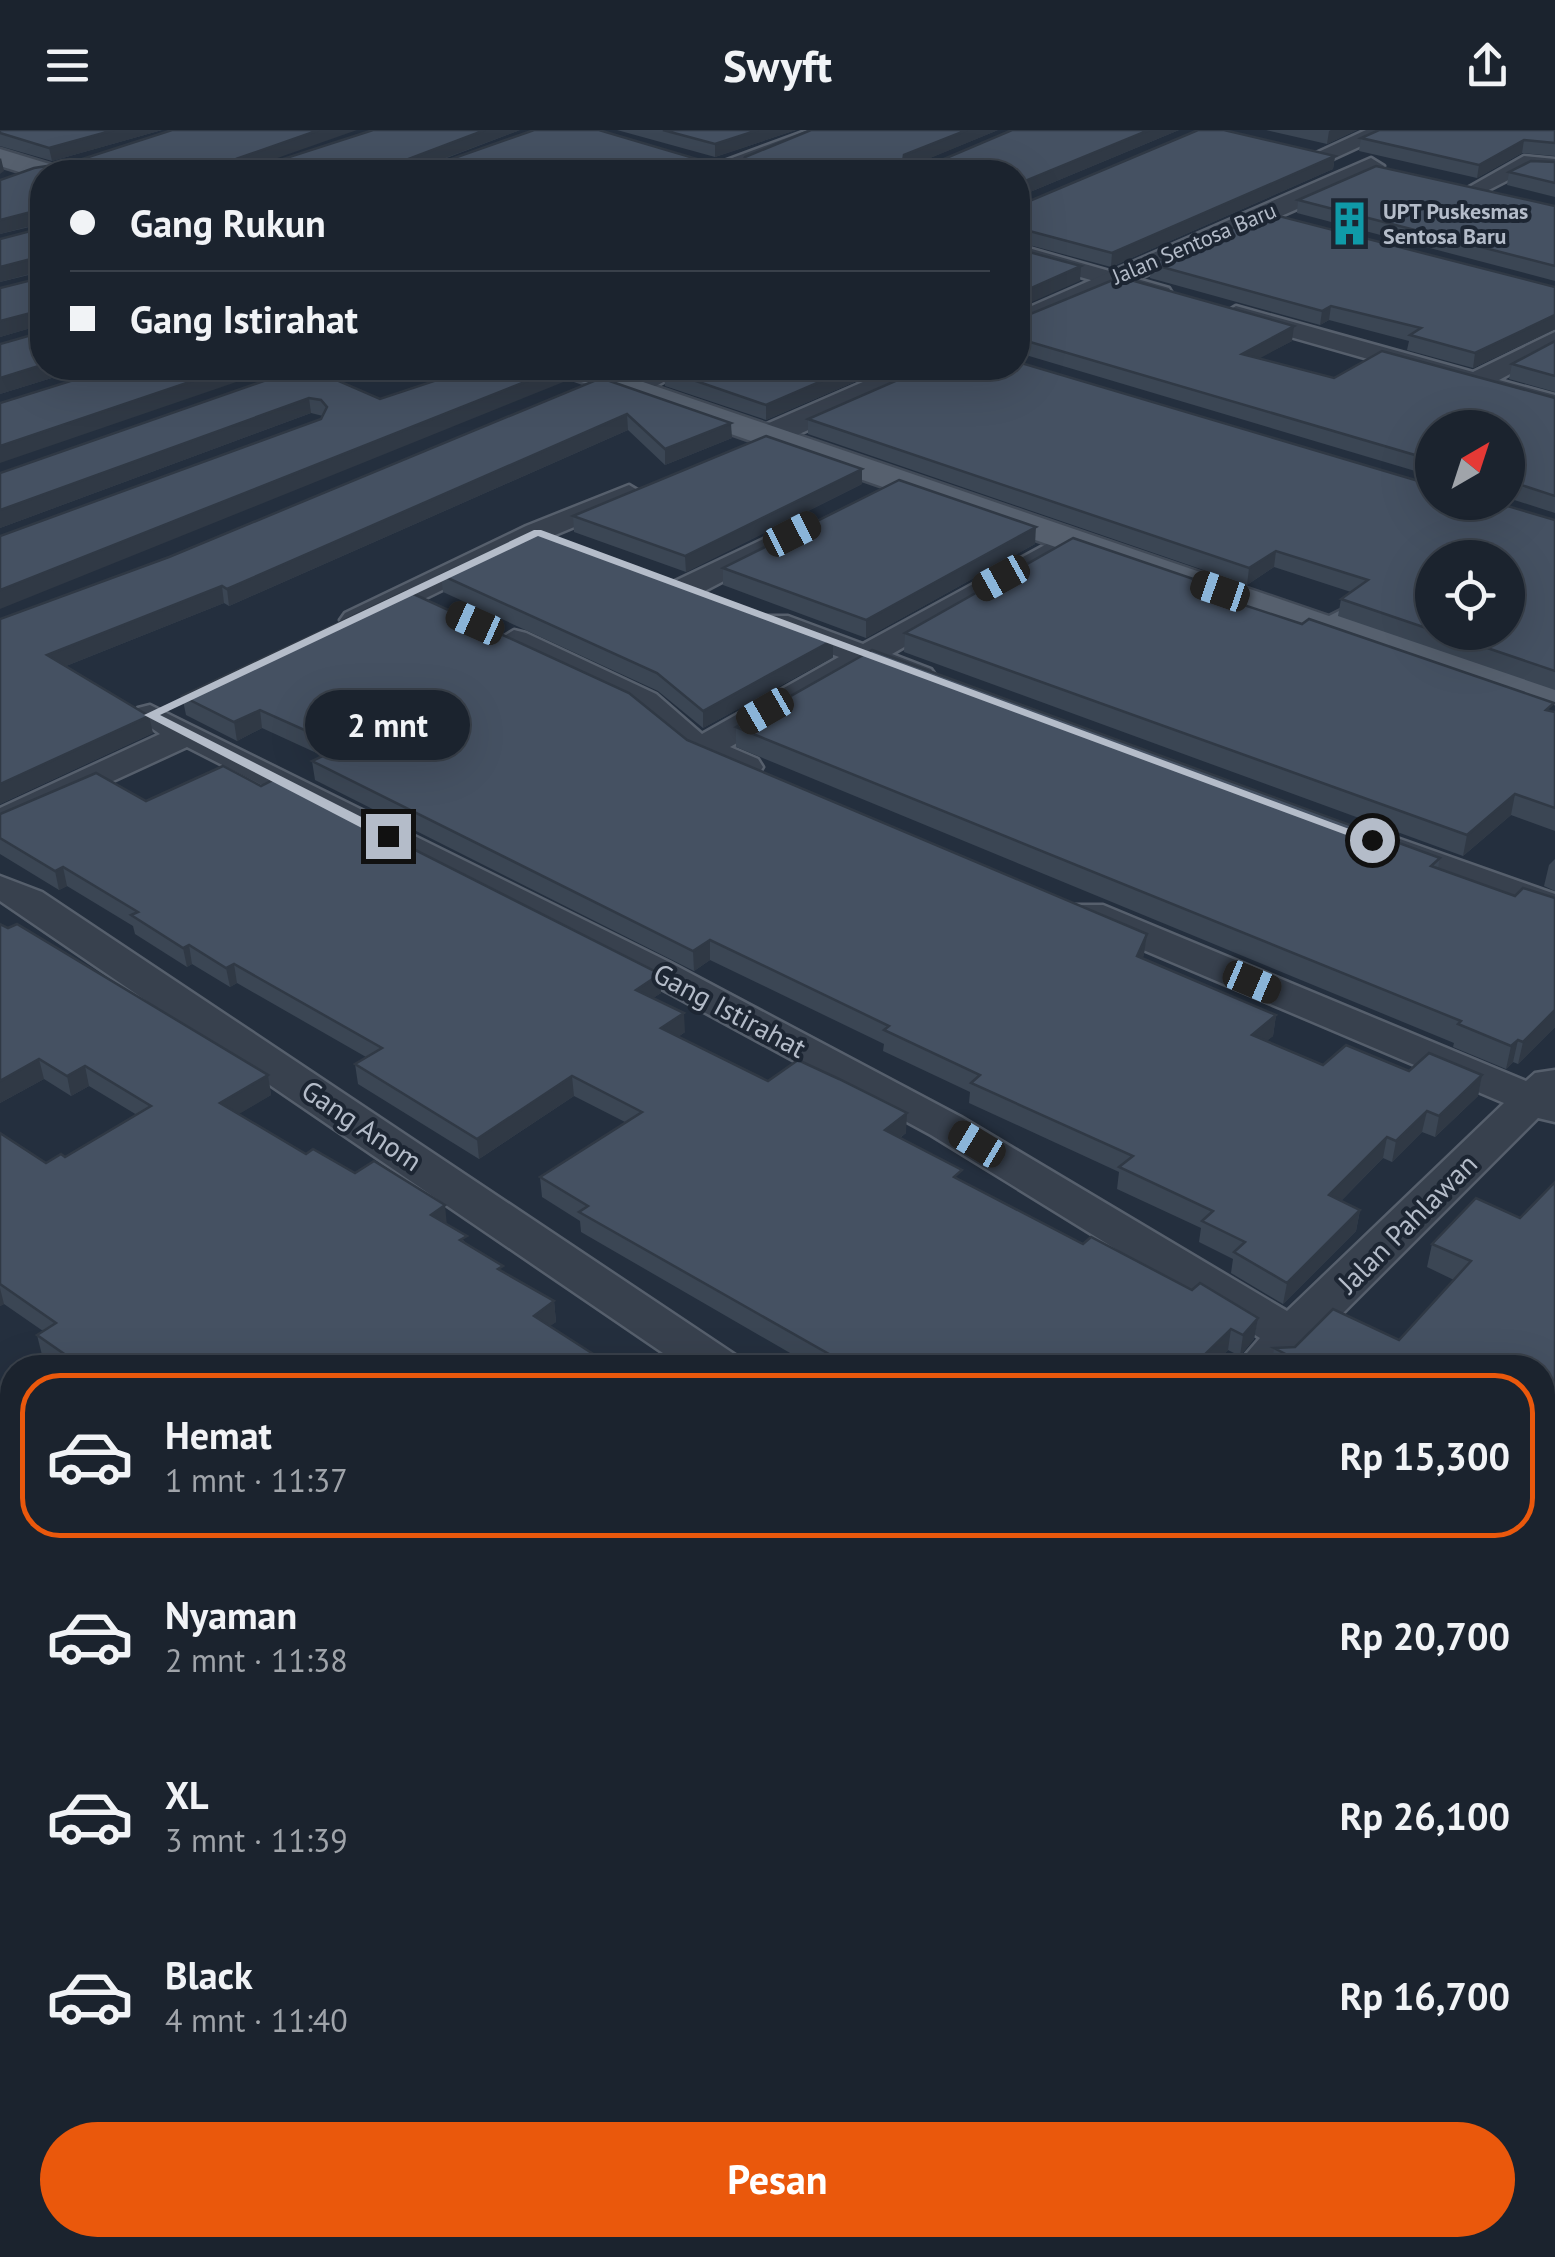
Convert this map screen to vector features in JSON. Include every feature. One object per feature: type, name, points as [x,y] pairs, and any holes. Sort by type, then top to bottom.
[{"type":"main road","points":[[0,157],[30,172]]},
{"type":"main road","points":[[623,380],[777,431],[1555,708]]},
{"type":"main road","points":[[777,431],[898,481],[1555,691]]},
{"type":"street","points":[[740,160],[828,130]]},
{"type":"street","points":[[1316,152],[1384,130]]},
{"type":"street","points":[[1316,152],[1406,174]]},
{"type":"street","points":[[1475,190],[1524,163],[1555,166]]},
{"type":"street","name":"Jalan Sentosa Baru","points":[[1030,317],[1371,166]]},
{"type":"street","points":[[1440,182],[1523,201]]},
{"type":"street","points":[[1262,214],[1299,224]]},
{"type":"street","points":[[1030,256],[1555,404]]},
{"type":"street","points":[[1475,382],[1555,340]]},
{"type":"street","points":[[732,451],[894,380]]},
{"type":"street","points":[[324,635],[538,532],[661,480]]},
{"type":"street","points":[[863,498],[898,481]]},
{"type":"street","points":[[686,588],[810,525]]},
{"type":"street","points":[[538,532],[574,546]]},
{"type":"street","points":[[701,749],[1063,532]]},
{"type":"street","points":[[649,574],[955,689]]},
{"type":"street","points":[[412,594],[446,610]]},
{"type":"street","points":[[481,626],[644,701],[701,749],[774,780]]},
{"type":"street","name":"Gang Istirahat","points":[[0,822],[177,716],[946,1126],[1292,1336]]},
{"type":"street","points":[[1349,832],[1555,907]]},
{"type":"street","name":"Gang Anom","points":[[0,887],[44,911],[701,1355]]},
{"type":"street","points":[[1062,902],[1547,1096]]},
{"type":"street","name":"Jalan Pahlawan","points":[[1272,1355],[1547,1096]]},
{"type":"building","points":[[0,130],[114,130],[49,148]]},
{"type":"building","points":[[172,130],[319,130],[236,159],[249,160],[79,160]]},
{"type":"building","points":[[373,130],[485,130],[406,160],[280,160]]},
{"type":"building","points":[[534,130],[599,130],[700,160],[449,160]]},
{"type":"building","points":[[663,130],[758,130],[715,144]]},
{"type":"building","points":[[811,130],[967,130],[904,155],[903,160],[744,160]]},
{"type":"building","points":[[1012,130],[1149,130],[1030,179],[1030,160],[942,160]]},
{"type":"building","points":[[1198,130],[1224,130],[1335,156],[1112,253],[1030,231],[1030,201]]},
{"type":"building","points":[[1379,130],[1555,130],[1555,143],[1524,140],[1479,165],[1361,138]]},
{"type":"building","points":[[1531,161],[1555,162],[1555,183],[1509,172]]},
{"type":"building","points":[[1376,166],[1555,206],[1555,266],[1298,200]]},
{"type":"building","points":[[30,169],[30,212],[0,220],[0,180]]},
{"type":"building","points":[[1267,213],[1555,287],[1555,315],[1475,353],[1410,335],[1421,328],[1331,306],[1322,311],[1151,264]]},
{"type":"building","points":[[30,231],[30,259],[0,267],[0,239]]},
{"type":"building","points":[[1030,252],[1081,266],[1030,289]]},
{"type":"building","points":[[1120,277],[1294,326],[1242,354],[1334,378],[1382,351],[1555,398],[1555,496],[1525,486],[1525,410],[1415,410],[1415,455],[1030,342],[1030,314]]},
{"type":"building","points":[[30,280],[30,313],[0,321],[0,288]]},
{"type":"building","points":[[30,335],[30,369],[0,378],[0,344]]},
{"type":"building","points":[[1555,341],[1555,376],[1512,364]]},
{"type":"building","points":[[1030,366],[1415,480],[1415,520],[1525,520],[1525,511],[1555,520],[1555,671],[1493,650],[1525,650],[1525,540],[1415,540],[1415,624],[1341,599],[1368,580],[1276,551],[1249,568],[808,419],[897,380],[1030,380]]},
{"type":"building","points":[[74,380],[195,380],[0,446],[0,403]]},
{"type":"building","points":[[267,380],[336,380],[380,399],[437,380],[530,380],[0,590],[0,536],[321,419],[327,407],[321,400],[309,398],[0,510],[0,473]]},
{"type":"building","points":[[596,380],[607,380],[731,423],[665,449],[627,414],[227,589],[222,586],[47,655],[149,716],[0,784],[0,619],[169,557]]},
{"type":"building","points":[[693,380],[824,380],[766,405]]},
{"type":"building","points":[[766,436],[862,469],[685,556],[573,516]]},
{"type":"building","points":[[899,480],[1036,527],[866,620],[723,568]]},
{"type":"building","points":[[537,531],[833,640],[703,711],[657,673],[441,575]]},
{"type":"building","points":[[1073,538],[1217,587],[1207,593],[1302,624],[1309,619],[1554,703],[1546,710],[1555,712],[1555,808],[1515,794],[1467,835],[905,633]]},
{"type":"building","points":[[407,591],[629,693],[687,740],[1147,934],[1137,956],[1276,1015],[1252,1035],[1323,1065],[1346,1045],[1409,1071],[1429,1053],[1482,1075],[1439,1116],[1427,1111],[1396,1141],[1387,1137],[1329,1195],[1360,1210],[1287,1283],[1234,1252],[1245,1242],[1202,1221],[1213,1211],[1119,1167],[1133,1156],[971,1083],[980,1075],[884,1030],[889,1026],[710,940],[693,951],[312,761],[342,747],[338,745],[260,710],[234,722],[182,696]]},
{"type":"building","points":[[872,650],[1440,858],[1431,866],[1515,896],[1523,888],[1555,898],[1555,1010],[1523,1042],[1518,1040],[1511,1046],[1458,1024],[1461,1021],[736,727]]},
{"type":"building","points":[[223,766],[261,786],[275,779],[660,974],[636,990],[684,1013],[661,1028],[768,1081],[798,1060],[839,1079],[907,1113],[885,1130],[962,1170],[954,1177],[1083,1244],[1091,1237],[1192,1290],[1200,1283],[1258,1318],[1243,1335],[1231,1329],[1204,1355],[831,1355],[579,1212],[588,1206],[540,1177],[642,1112],[572,1076],[477,1139],[355,1064],[382,1048],[234,964],[226,968],[189,945],[183,948],[131,915],[138,912],[63,867],[55,871],[0,838],[0,814],[96,773],[146,801]]},
{"type":"building","points":[[0,924],[8,928],[17,924],[268,1075],[220,1103],[306,1154],[313,1149],[355,1173],[374,1161],[445,1205],[431,1215],[467,1236],[460,1240],[503,1266],[498,1269],[554,1301],[534,1316],[595,1355],[66,1355],[37,1335],[56,1323],[0,1284],[0,1133],[46,1163],[61,1154],[65,1157],[151,1106],[85,1066],[67,1076],[39,1059],[0,1081]]},
{"type":"building","points":[[1555,1182],[1555,1355],[1287,1355],[1274,1348],[1295,1347],[1333,1309],[1399,1340],[1471,1261],[1432,1244],[1476,1198],[1520,1218]]},
{"type":"place","name":"UPT Puskesmas Sentosa Baru","points":[[1350,224]]},
{"type":"route","points":[[388,836],[150,715],[538,532],[861,655],[1372,840]]}]
